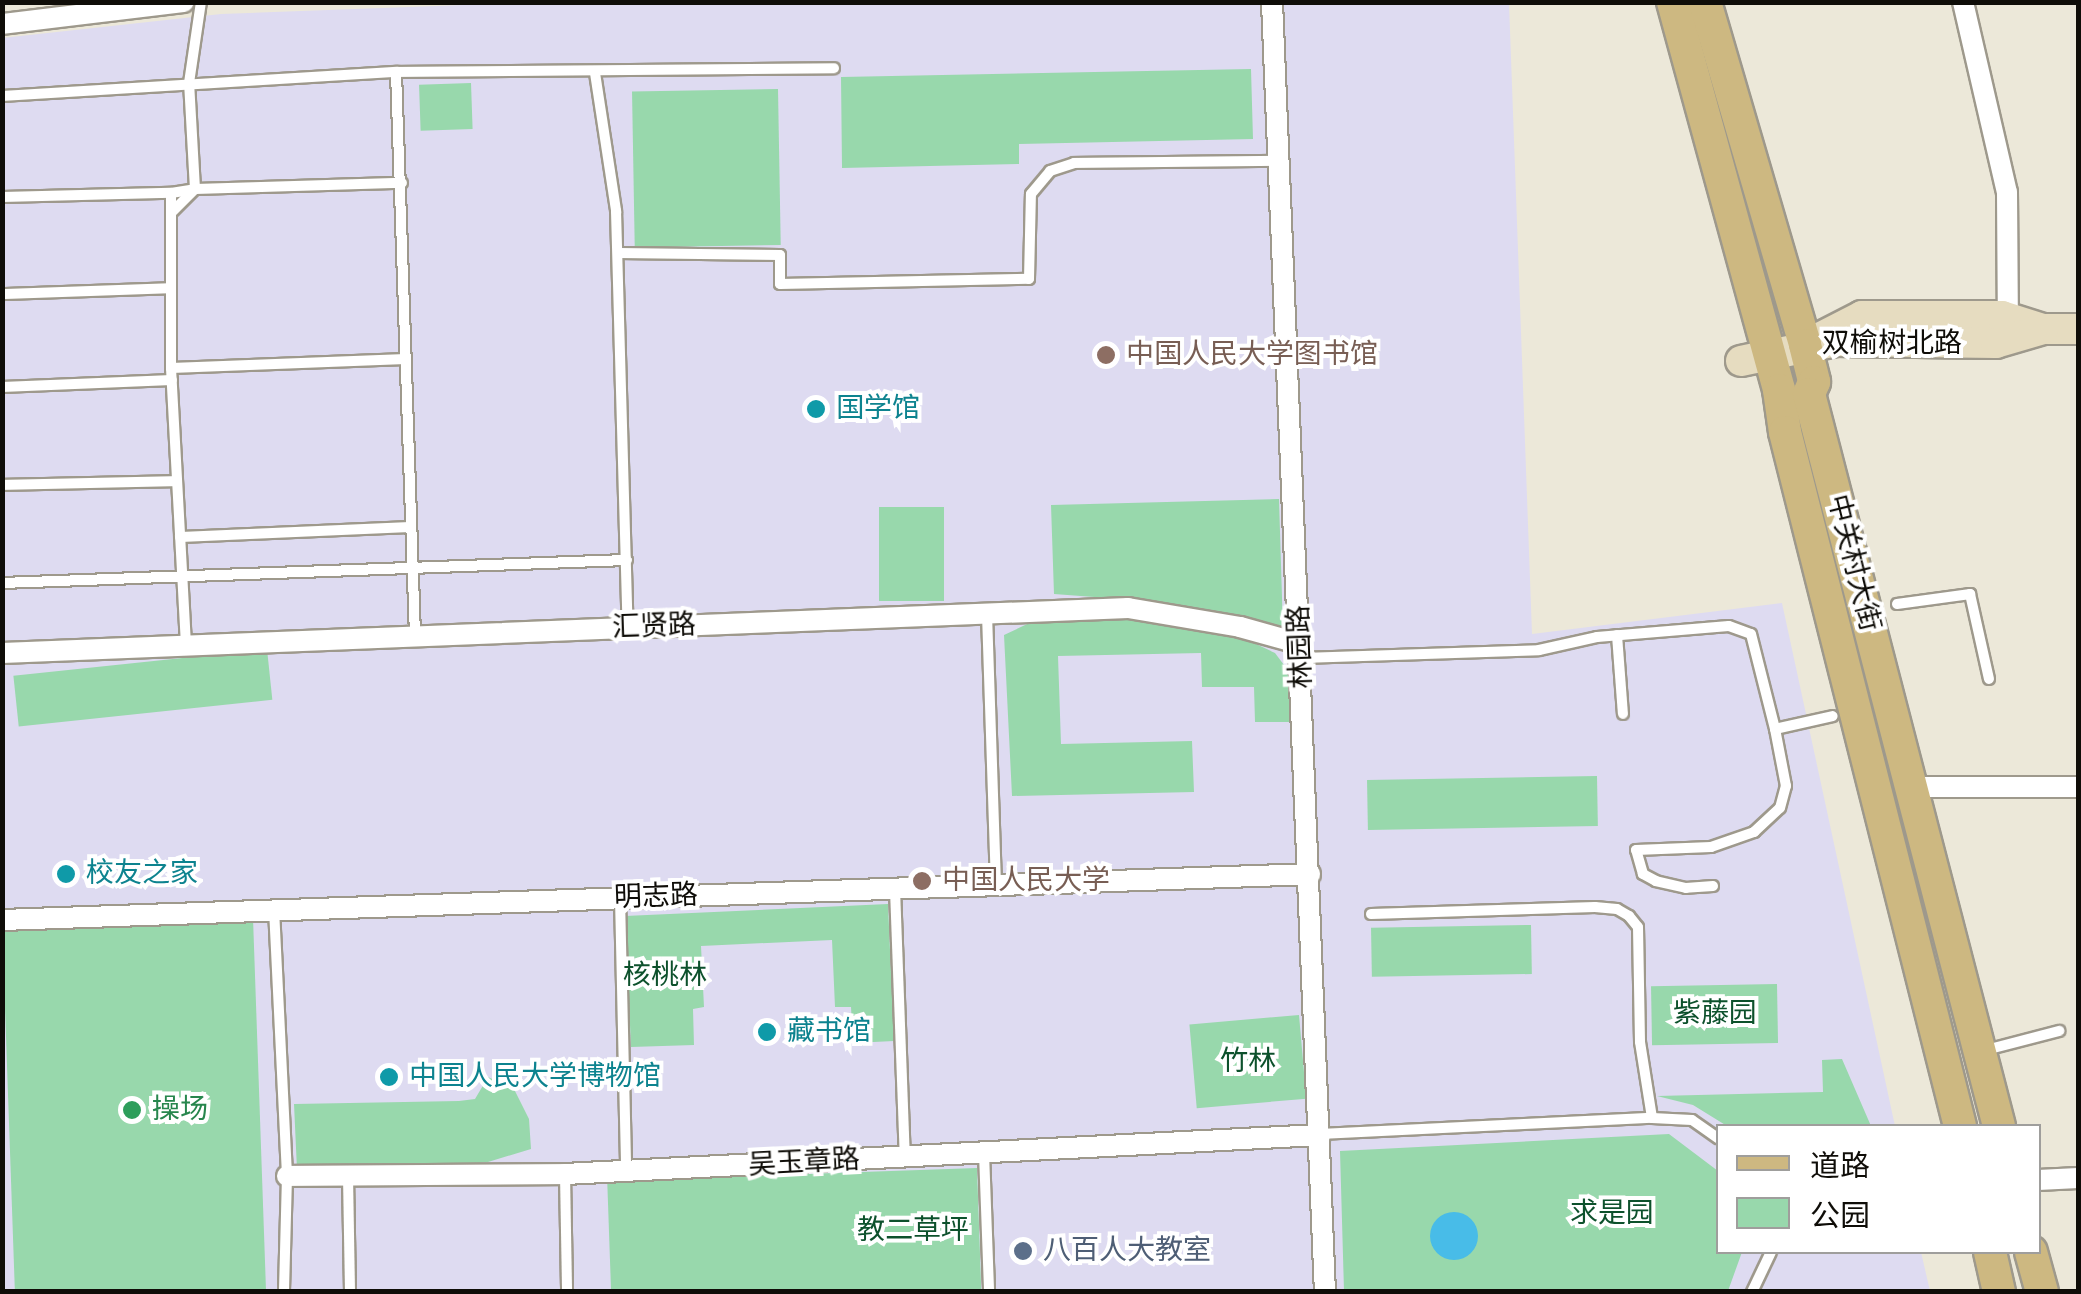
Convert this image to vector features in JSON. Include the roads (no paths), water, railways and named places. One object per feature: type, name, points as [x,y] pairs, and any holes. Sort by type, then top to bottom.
[{"type":"main road","name":"中关村大街","points":[[1673,2],[1755,357],[1784,432],[1959,1124]]},
{"type":"main road","name":"中关村大街","points":[[1705,2],[1805,345],[1814,382],[1810,394],[1998,1124]]},
{"type":"main road","points":[[1990,1254],[1999,1292]]},
{"type":"main road","points":[[2032,1254],[2042,1292]]},
{"type":"street","points":[[2,24],[184,2]]},
{"type":"street","name":"林园路","points":[[1272,2],[1326,1292]]},
{"type":"street","points":[[1963,2],[2007,192],[2008,330]]},
{"type":"street","name":"双榆树北路","points":[[1755,357],[1836,341],[2078,329]]},
{"type":"street","name":"汇贤路","points":[[2,653],[1128,608],[1240,626],[1301,651]]},
{"type":"street","points":[[1910,787],[2078,787]]},
{"type":"street","name":"明志路","points":[[2,920],[1310,874]]},
{"type":"street","name":"吴玉章路","points":[[287,1176],[565,1174],[1320,1134]]},
{"type":"street","points":[[2041,1180],[2078,1178]]},
{"type":"lane","points":[[171,212],[195,189],[189,83],[200,2]]},
{"type":"lane","points":[[2,96],[396,72],[834,68]]},
{"type":"lane","points":[[396,72],[415,636]]},
{"type":"lane","points":[[595,73],[619,253],[628,628]]},
{"type":"lane","points":[[619,253],[780,254],[780,284],[1030,280],[1031,194],[1050,172],[1074,163],[1281,161]]},
{"type":"lane","points":[[2,197],[402,183]]},
{"type":"lane","points":[[171,193],[172,374],[186,646]]},
{"type":"lane","points":[[2,294],[171,288]]},
{"type":"lane","points":[[2,388],[406,359]]},
{"type":"lane","points":[[2,485],[177,480]]},
{"type":"lane","points":[[180,537],[412,527]]},
{"type":"lane","points":[[2,583],[627,560]]},
{"type":"lane","points":[[1896,604],[1970,594],[1989,679]]},
{"type":"lane","points":[[986,613],[996,886]]},
{"type":"lane","points":[[1301,651],[1539,650],[1617,636],[1728,626],[1750,634],[1786,786],[1780,808],[1754,832],[1712,847],[1636,850],[1643,874],[1656,881],[1686,888],[1713,886]]},
{"type":"lane","points":[[1617,636],[1623,714]]},
{"type":"lane","points":[[1775,729],[1833,716]]},
{"type":"lane","points":[[895,889],[905,1158]]},
{"type":"lane","points":[[620,898],[626,1171]]},
{"type":"lane","points":[[274,908],[287,1176],[284,1292]]},
{"type":"lane","points":[[1371,914],[1617,908],[1638,927],[1640,1042],[1652,1118]]},
{"type":"lane","points":[[1979,1051],[2059,1031]]},
{"type":"lane","points":[[1320,1134],[1652,1118],[1692,1120],[1716,1137]]},
{"type":"lane","points":[[984,1153],[990,1292]]},
{"type":"lane","points":[[565,1174],[567,1292]]},
{"type":"lane","points":[[348,1175],[350,1292]]},
{"type":"lane","points":[[1752,1292],[1770,1254]]},
{"type":"water","points":[[1454,1212],[1471,1219],[1478,1236],[1471,1253],[1454,1260],[1437,1253],[1430,1236],[1437,1219]]},
{"type":"place","name":"中国人民大学图书馆","points":[[1106,355]]},
{"type":"place","name":"国学馆","points":[[816,409]]},
{"type":"place","name":"校友之家","points":[[66,874]]},
{"type":"place","name":"中国人民大学","points":[[922,881]]},
{"type":"place","name":"藏书馆","points":[[767,1032]]},
{"type":"place","name":"中国人民大学博物馆","points":[[389,1077]]},
{"type":"place","name":"操场","points":[[132,1110]]},
{"type":"place","name":"八百人大教室","points":[[1023,1251]]},
{"type":"park label","name":"核桃林","points":[[665,976]]},
{"type":"park label","name":"紫藤园","points":[[1715,1014]]},
{"type":"park label","name":"竹林","points":[[1248,1062]]},
{"type":"park label","name":"求是园","points":[[1612,1214]]},
{"type":"park label","name":"教二草坪","points":[[913,1231]]}]
